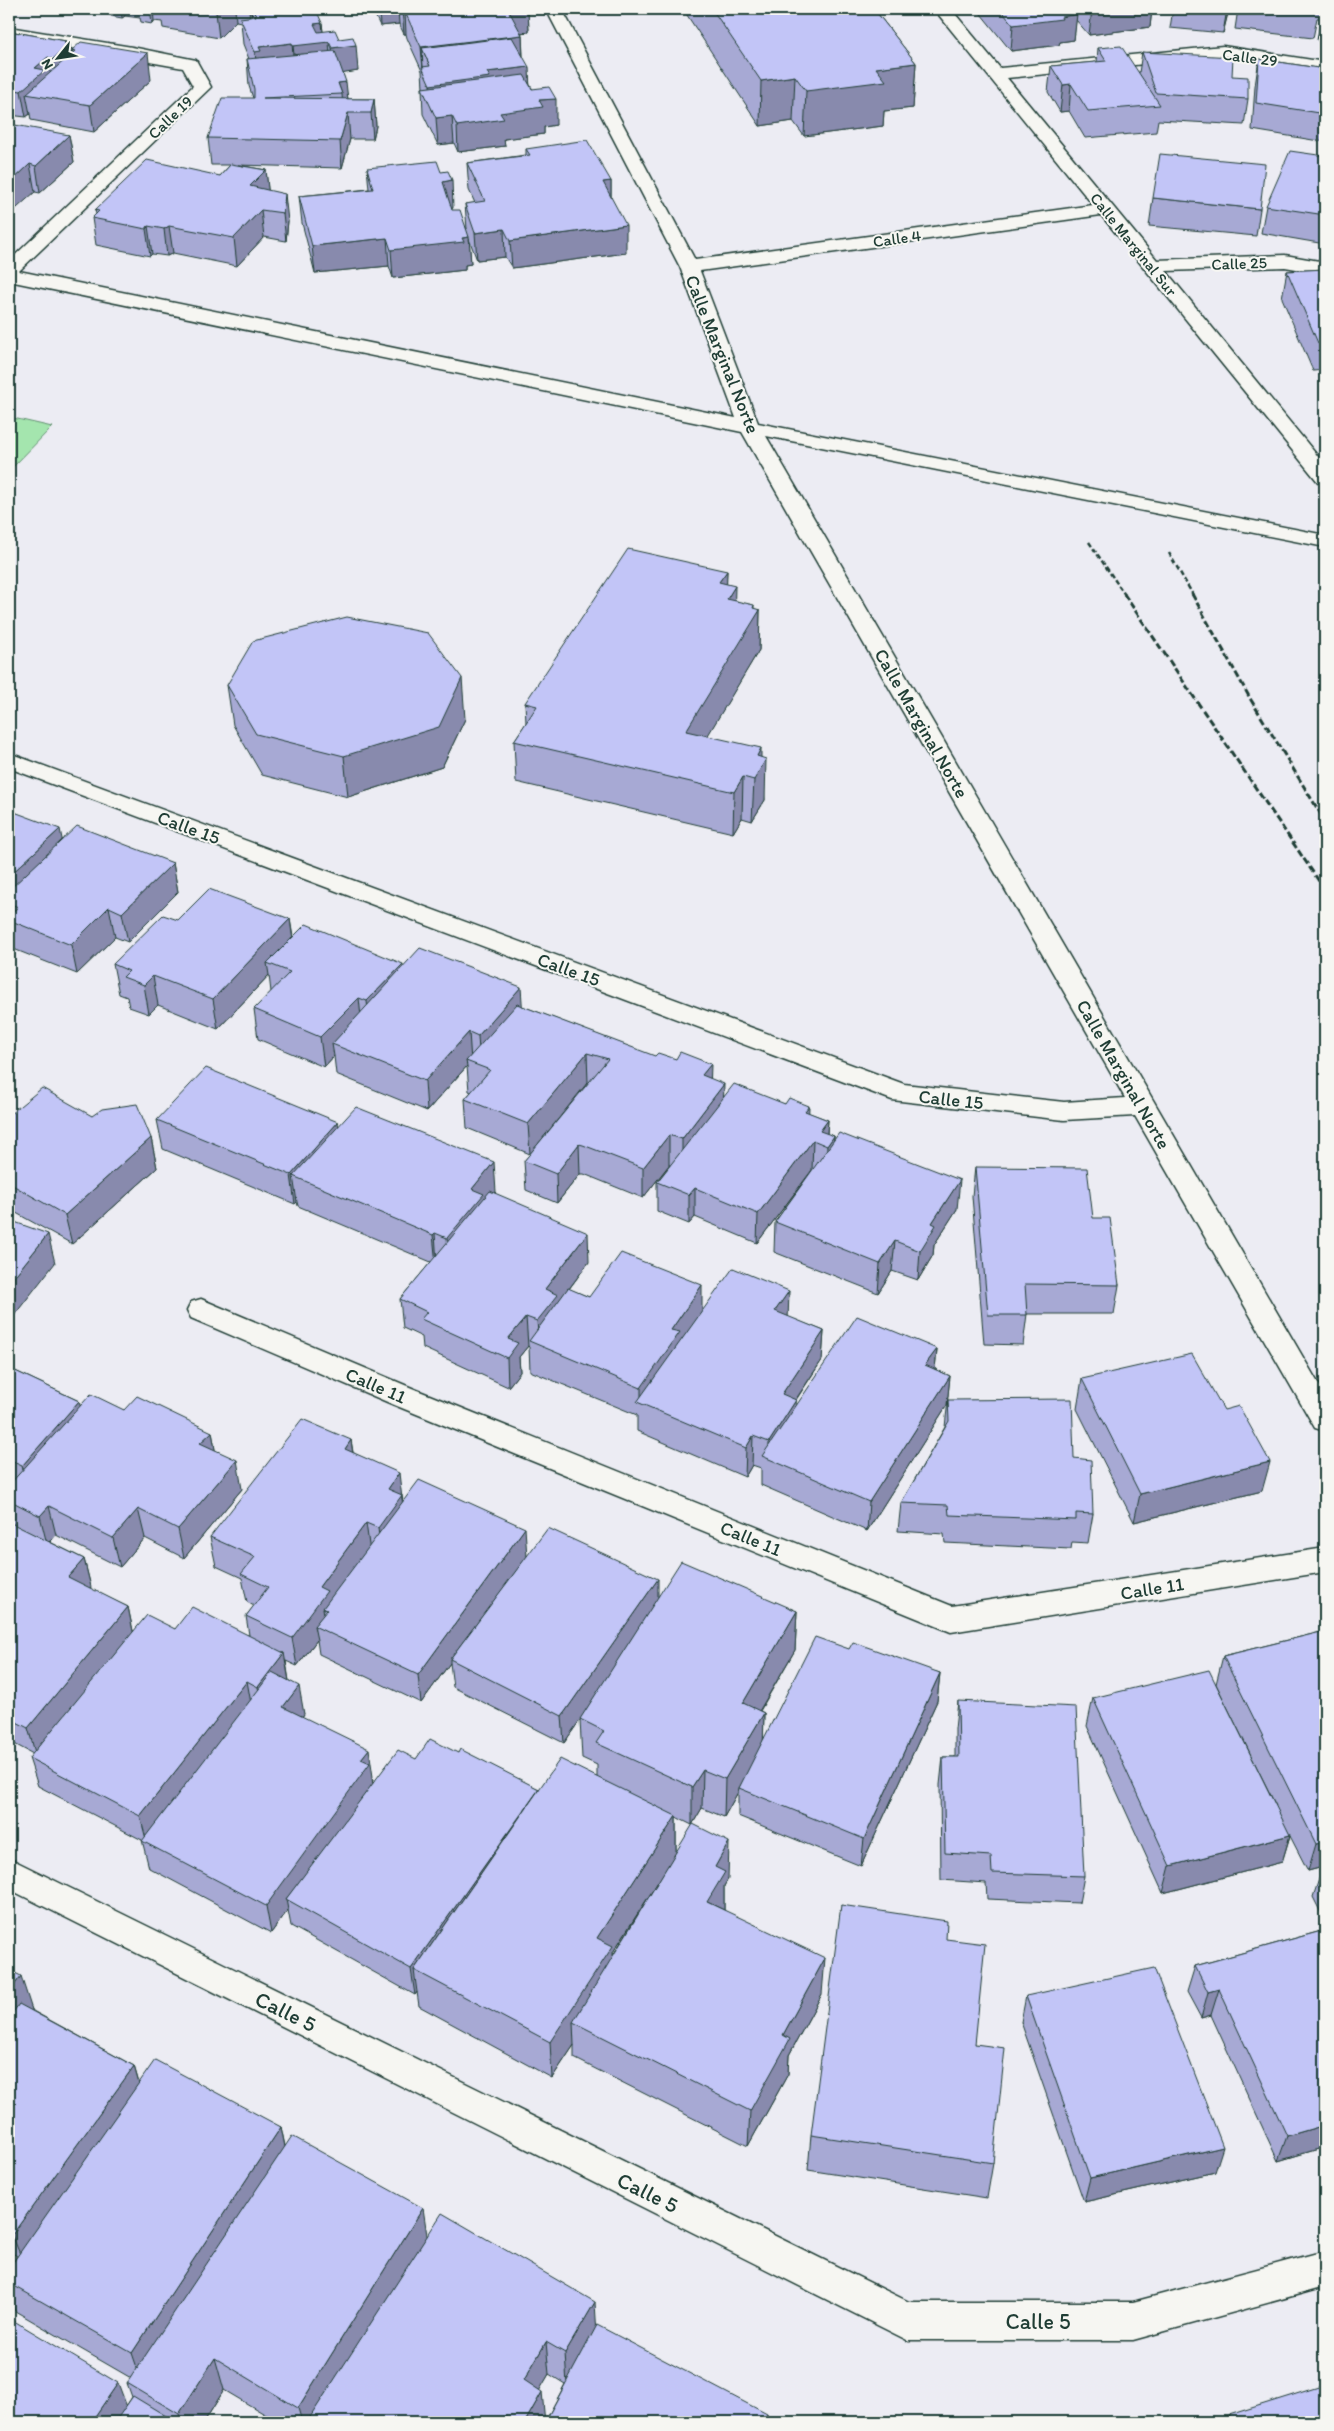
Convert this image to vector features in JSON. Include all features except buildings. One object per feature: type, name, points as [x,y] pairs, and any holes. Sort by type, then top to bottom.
[{"type":"street","name":"Calle Marginal Norte","points":[[554,9],[689,268],[750,427],[1325,1420]]},
{"type":"street","name":"Calle Marginal Sur","points":[[942,9],[1325,478]]},
{"type":"street","name":"Calle 19","points":[[9,32],[132,52],[190,64],[202,87],[9,270]]},
{"type":"street","name":"Calle 29","points":[[995,74],[1223,51],[1325,67]]},
{"type":"street","name":"Calle 4","points":[[689,268],[1106,209]]},
{"type":"street","name":"Calle 25","points":[[1152,266],[1285,261],[1325,268]]},
{"type":"street","points":[[9,275],[750,427],[1325,540]]},
{"type":"street","name":"Calle 15","points":[[9,760],[901,1093],[1064,1111],[1143,1106]]},
{"type":"street","name":"Calle 11","points":[[201,1310],[402,1396],[951,1619],[1325,1560]]},
{"type":"street","name":"Calle 5","points":[[9,1873],[908,2321],[1133,2321],[1325,2269]]},
{"type":"green space","points":[[9,417],[52,427],[9,471]]},
{"type":"railway","points":[[1089,542],[1125,595]]},
{"type":"railway","points":[[1169,553],[1193,595]]},
{"type":"railway","points":[[1124,594],[1325,890]]},
{"type":"railway","points":[[1192,594],[1251,700],[1325,821]]}]
